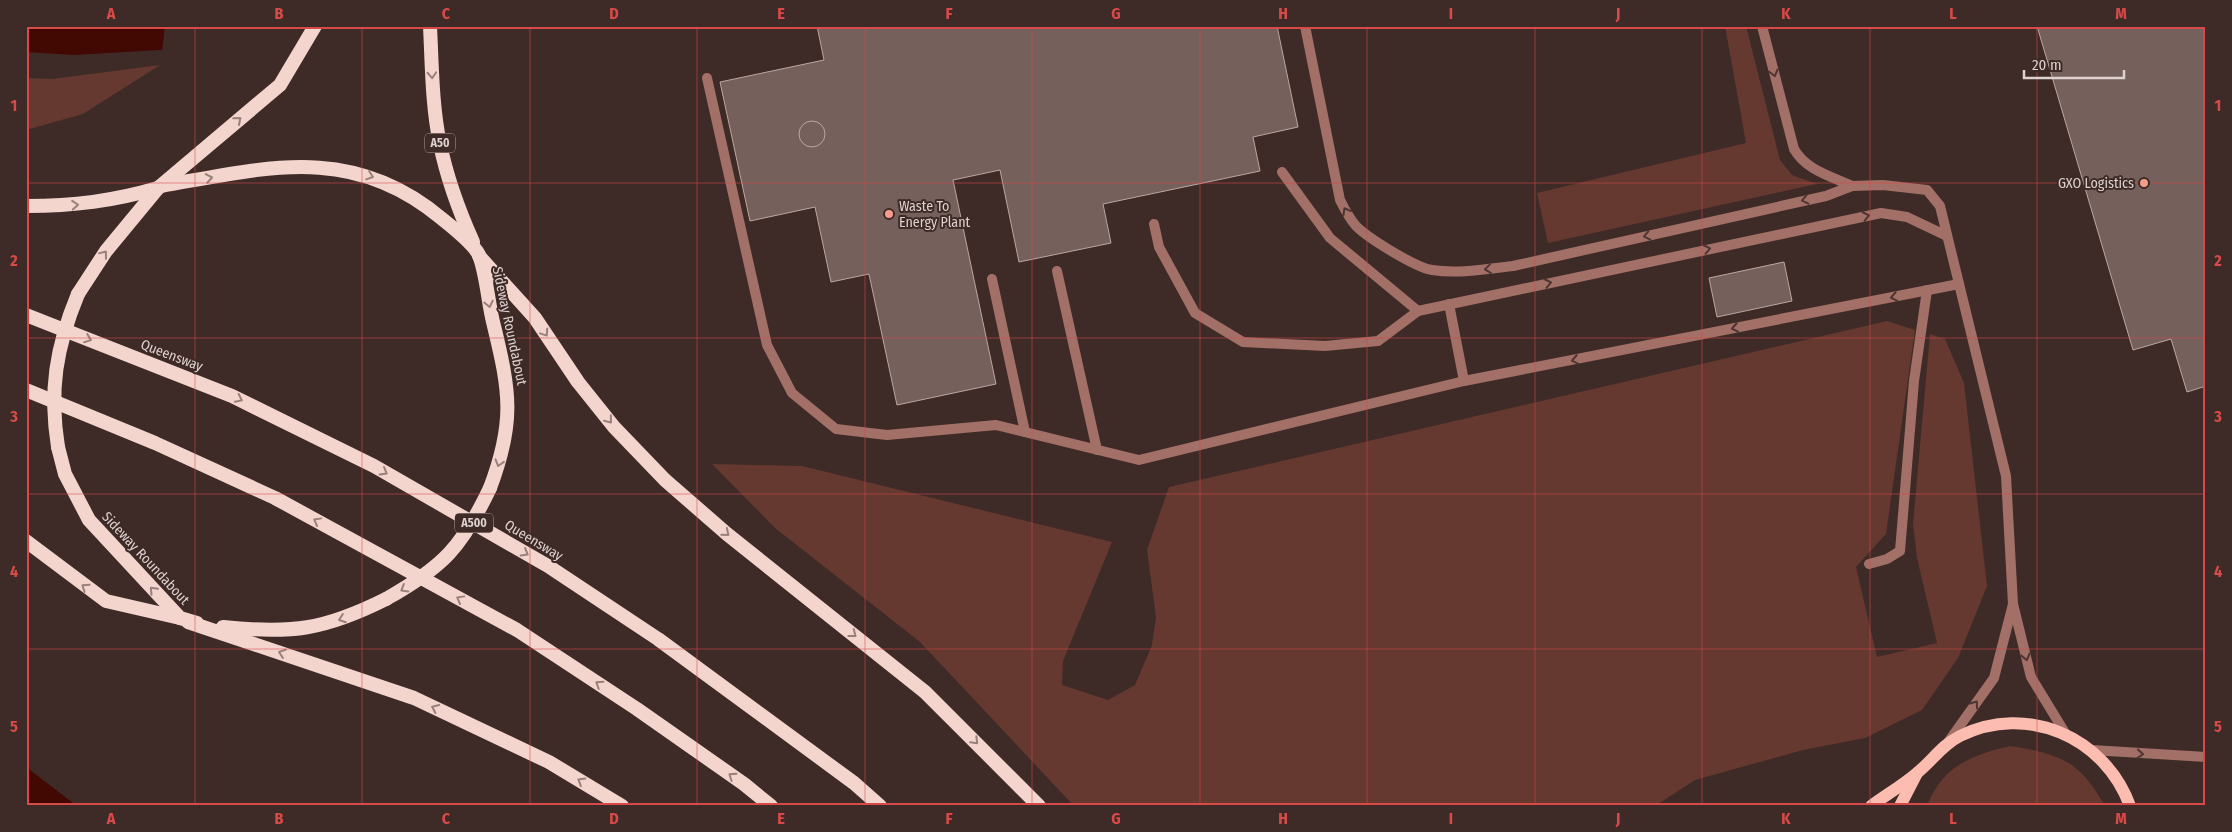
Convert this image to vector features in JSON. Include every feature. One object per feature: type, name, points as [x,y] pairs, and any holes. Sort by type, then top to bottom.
[{"type":"highway","name":"A50","points":[[430,26],[434,99],[440,144],[461,217],[478,255]]},
{"type":"highway","points":[[26,206],[71,205],[107,201],[160,187],[280,84],[312,32]]},
{"type":"highway","name":"Sideway Roundabout","points":[[272,168],[331,168],[358,172],[384,181],[434,212],[458,232],[478,255],[504,366],[508,408],[504,445],[490,488],[476,518],[462,540],[429,573],[386,599],[340,620],[298,630],[249,630],[184,620],[89,520],[65,474],[58,447],[53,397],[55,370],[68,318],[78,294],[106,251],[160,187],[272,168]]},
{"type":"highway","points":[[478,255],[535,318],[578,382],[614,427],[665,480],[727,534],[925,692],[1039,806]]},
{"type":"highway","name":"Queensway","points":[[26,315],[232,396],[374,466],[548,566],[658,639],[854,783],[880,806]]},
{"type":"highway","points":[[26,390],[155,443],[275,498],[518,630],[637,709],[744,784],[771,806]]},
{"type":"highway","points":[[26,541],[70,576],[106,601],[184,620],[414,698],[549,762],[622,806]]},
{"type":"main road","points":[[1870,806],[1917,773],[1947,744],[1984,727],[2008,723],[2049,727],[2092,750],[2112,771],[2126,793],[2130,806]]},
{"type":"main road","points":[[1900,806],[1917,773]]},
{"type":"street","points":[[1305,26],[1340,200],[1346,213],[1358,227],[1381,244],[1430,270],[1477,270],[1513,266],[1826,196],[1852,186],[1882,185],[1927,190],[1940,206],[2006,476],[2013,604],[2031,677],[2067,736]]},
{"type":"street","points":[[1762,26],[1794,148],[1799,158],[1808,166],[1852,186]]},
{"type":"street","points":[[707,78],[767,345],[792,394],[836,430],[887,435],[996,425],[1138,460],[1464,381],[1959,284]]},
{"type":"street","points":[[1282,172],[1330,238],[1418,310]]},
{"type":"street","points":[[1154,224],[1159,247],[1195,313],[1243,342],[1325,346],[1378,341],[1418,310],[1881,213],[1907,217],[1947,236]]},
{"type":"street","points":[[1057,271],[1097,450]]},
{"type":"street","points":[[992,279],[1025,432]]},
{"type":"street","points":[[1869,564],[1887,560],[1900,551],[1914,381],[1927,290]]},
{"type":"street","points":[[1449,304],[1464,381]]},
{"type":"street","points":[[1947,744],[1994,678],[2013,604]]},
{"type":"street","points":[[2092,750],[2206,757]]},
{"type":"shaded area","points":[[26,26],[283,26],[159,50],[74,55],[26,52]]},
{"type":"shaded area","points":[[1725,26],[1746,26],[1780,160],[1792,175],[1817,184],[1548,243],[1537,193],[1746,143]]},
{"type":"shaded area","points":[[160,65],[83,114],[26,130],[26,78],[52,79]]},
{"type":"shaded area","points":[[1887,321],[1915,330],[1886,534],[1856,567],[1877,657],[1937,643],[1917,558],[1913,524],[1930,334],[1945,339],[1964,383],[1987,586],[1958,658],[1922,710],[1865,738],[1803,750],[1695,780],[1655,806],[1074,806],[920,642],[775,528],[712,464],[802,466],[1112,542],[1063,661],[1062,685],[1108,700],[1135,685],[1152,645],[1156,617],[1147,550],[1169,487]]},
{"type":"shaded area","points":[[2010,746],[2042,752],[2066,762],[2086,778],[2105,806],[1927,806],[1933,792],[1941,781],[1960,764],[1971,758]]},
{"type":"shaded area","points":[[26,767],[77,806],[26,806]]},
{"type":"pier","points":[[165,26],[285,26],[283,29],[162,52]]},
{"type":"building","name":"Waste To Energy Plant","points":[[817,26],[1277,26],[1298,127],[1253,137],[1260,171],[1103,204],[1111,243],[1019,262],[1000,170],[953,180],[996,384],[897,405],[869,274],[831,282],[815,207],[750,221],[720,82],[824,60]]},
{"type":"building","name":"GXO Logistics","points":[[2037,26],[2206,26],[2206,386],[2187,392],[2171,339],[2133,350]]},
{"type":"building","points":[[812,121],[821,125],[825,134],[821,143],[812,147],[803,143],[799,134],[803,125]]},
{"type":"building","points":[[1784,262],[1792,301],[1717,317],[1709,278]]},
{"type":"place","name":"GXO Logistics","points":[[2144,183]]},
{"type":"place","name":"Waste To Energy Plant","points":[[889,214]]}]
